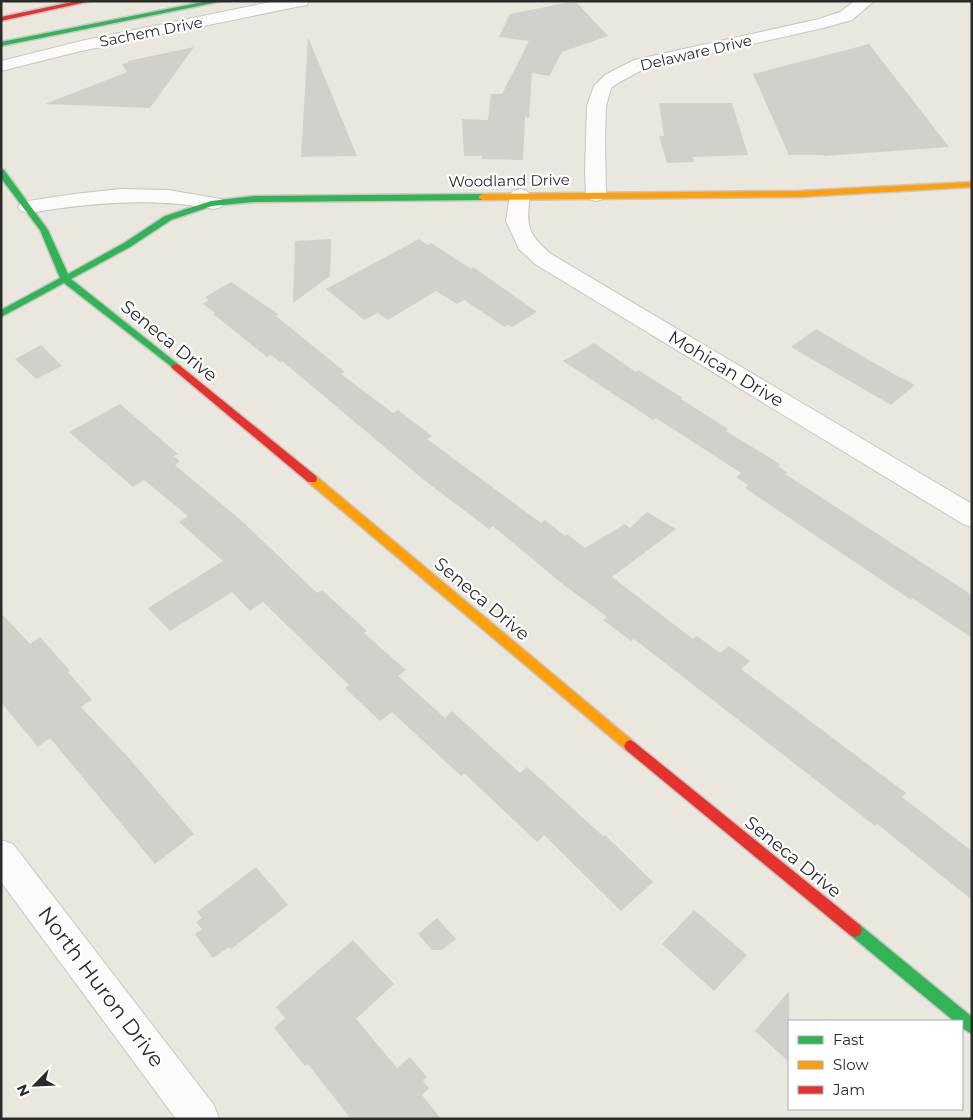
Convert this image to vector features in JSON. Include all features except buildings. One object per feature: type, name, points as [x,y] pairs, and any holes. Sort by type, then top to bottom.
[{"type":"street","points":[[1,18],[88,1]]},
{"type":"street","points":[[1,44],[220,1]]},
{"type":"street","name":"Sachem Drive","points":[[1,66],[81,46],[301,1]]},
{"type":"street","name":"Delaware Drive","points":[[596,195],[596,115],[602,88],[617,74],[640,64],[823,23],[846,16],[866,1]]},
{"type":"street","points":[[1,51],[44,35]]},
{"type":"street","name":"Seneca Drive","points":[[1,172],[44,230],[66,280],[248,425],[626,742],[972,1027]]},
{"type":"street","name":"Woodland Drive","points":[[66,280],[127,245],[168,218],[214,203],[254,199],[520,195],[798,194],[972,184]]},
{"type":"street","points":[[28,206],[85,198],[160,195],[186,197],[214,203]]},
{"type":"street","name":"Mohican Drive","points":[[520,195],[516,221],[527,244],[544,260],[972,517]]},
{"type":"street","points":[[1,314],[66,280]]},
{"type":"street","name":"North Huron Drive","points":[[1,855],[200,1119]]},
{"type":"traffic: fast","points":[[1,44],[220,1]]},
{"type":"traffic: fast","points":[[1,172],[44,230],[66,280],[176,367]]},
{"type":"traffic: fast","points":[[1,314],[127,245],[168,218],[211,204],[254,199],[482,197]]},
{"type":"traffic: fast","points":[[855,930],[972,1027]]},
{"type":"traffic: slow","points":[[482,197],[798,194],[972,184]]},
{"type":"traffic: slow","points":[[312,479],[630,746]]},
{"type":"traffic: jam","points":[[1,19],[88,1]]},
{"type":"traffic: jam","points":[[176,367],[312,479]]},
{"type":"traffic: jam","points":[[630,746],[855,930]]}]
